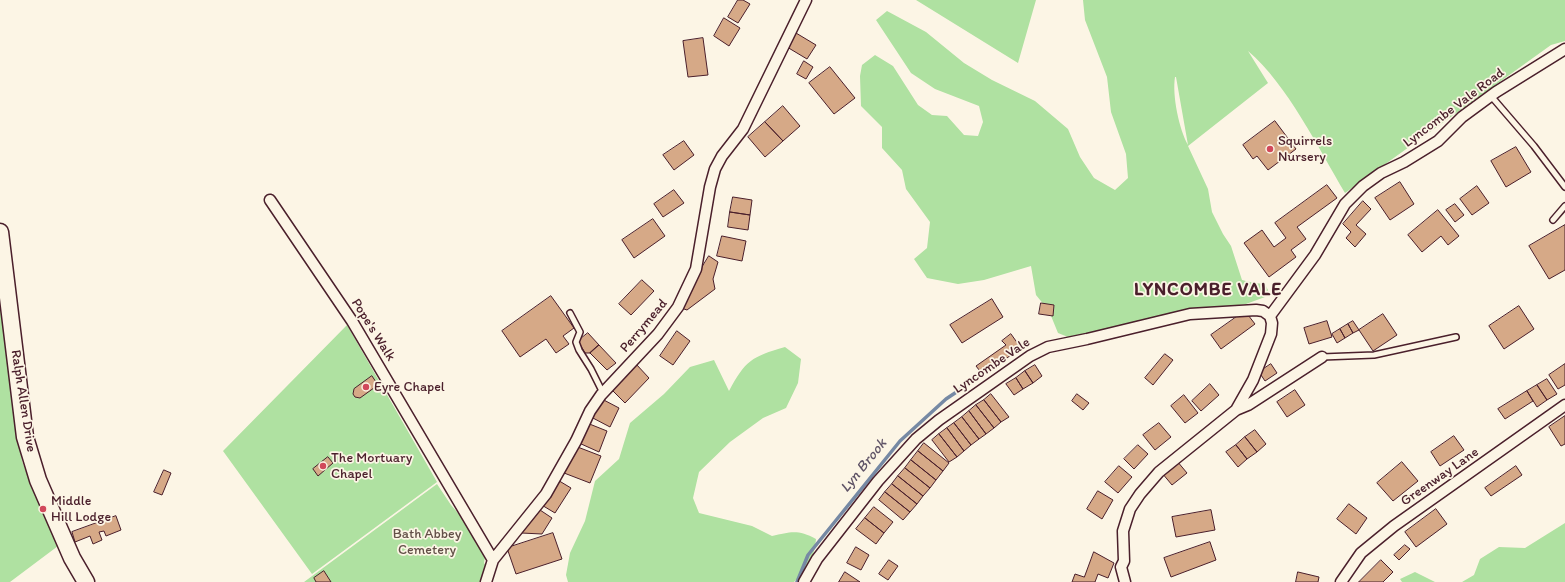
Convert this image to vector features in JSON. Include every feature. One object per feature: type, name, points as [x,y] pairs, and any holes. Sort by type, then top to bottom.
[{"type":"main road","name":"Ralph Allen Drive","points":[[0,232],[25,437],[38,480],[72,558],[86,582]]},
{"type":"street","name":"Perrymead","points":[[486,582],[493,560],[546,494],[576,441],[590,411],[603,393],[658,334],[678,307],[696,269],[710,187],[715,169],[722,156],[743,129],[806,0]]},
{"type":"street","name":"Lyncombe Vale Road","points":[[1270,316],[1316,255],[1345,204],[1363,186],[1380,173],[1404,162],[1438,141],[1462,117],[1550,56],[1565,49]]},
{"type":"street","name":"Pope's Walk","points":[[270,200],[352,321],[493,560]]},
{"type":"street","name":"Lyncombe Vale","points":[[804,582],[817,559],[878,481],[916,439],[938,420],[1030,356],[1048,347],[1190,314],[1256,310],[1263,311],[1270,316]]},
{"type":"street","points":[[1236,410],[1253,380],[1271,334],[1270,316]]},
{"type":"street","points":[[1125,582],[1121,566],[1124,561],[1123,532],[1130,509],[1140,494],[1159,472],[1236,410],[1248,405],[1322,357]]},
{"type":"street","name":"Greenway Lane","points":[[1341,582],[1361,553],[1394,526],[1565,405]]},
{"type":"lane","points":[[1491,96],[1534,146],[1565,187]]},
{"type":"lane","points":[[1553,220],[1565,206]]},
{"type":"lane","points":[[570,313],[580,332],[576,342],[579,350],[592,369],[603,393]]},
{"type":"lane","points":[[1322,357],[1374,354],[1456,337]]},
{"type":"green space","points":[[916,0],[1036,0],[1018,63]]},
{"type":"green space","points":[[1083,0],[1565,0],[1565,41],[1551,45],[1345,193],[1289,99],[1276,81],[1248,51],[1268,83],[1188,146],[1208,189],[1212,212],[1231,246],[1242,280],[1265,284],[1268,290],[1265,297],[1246,304],[1194,311],[1073,339],[1058,333],[1049,311],[1036,295],[1031,266],[984,280],[958,284],[927,278],[914,259],[927,248],[930,222],[906,189],[902,170],[882,148],[882,127],[861,106],[860,76],[862,65],[875,55],[893,66],[918,105],[932,115],[947,116],[964,135],[978,136],[983,122],[979,106],[935,89],[911,73],[876,20],[887,11],[926,32],[964,63],[992,80],[1035,101],[1068,129],[1080,157],[1094,178],[1115,190],[1128,178],[1126,154],[1111,112],[1107,77],[1085,20]],"holes":[[[1176,77],[1188,145],[1182,130],[1175,102],[1174,84]]]},
{"type":"green space","points":[[0,275],[22,461],[58,546],[10,582],[0,582]]},
{"type":"green space","points":[[347,325],[437,482],[312,574],[223,451]]},
{"type":"green space","points":[[785,347],[801,359],[798,383],[786,408],[763,418],[730,442],[699,472],[693,498],[699,513],[752,526],[772,536],[794,532],[816,539],[814,552],[810,563],[799,577],[794,582],[568,582],[566,575],[570,553],[585,521],[595,481],[619,459],[630,423],[664,394],[690,367],[714,360],[729,391],[740,372],[751,361],[764,354]]},
{"type":"green space","name":"Bath Abbey Cemetery","points":[[437,484],[451,505],[471,528],[475,542],[485,557],[484,563],[488,568],[482,582],[304,582]]},
{"type":"green space","points":[[1565,523],[1565,582],[1462,582],[1474,575],[1480,559],[1499,547],[1525,548]]},
{"type":"green space","points":[[1415,572],[1435,582],[1402,582],[1400,579]]},
{"type":"building","points":[[738,0],[743,0],[750,4],[738,23],[728,17]]},
{"type":"building","points":[[724,18],[740,28],[729,46],[714,36]]},
{"type":"building","points":[[796,33],[816,45],[807,59],[787,47]]},
{"type":"building","points":[[703,38],[708,75],[688,77],[683,41]]},
{"type":"building","points":[[804,61],[813,67],[806,79],[797,74]]},
{"type":"building","points":[[830,67],[855,98],[834,114],[809,83]]},
{"type":"building","points":[[783,106],[800,126],[783,141],[765,122]]},
{"type":"building","points":[[1275,121],[1296,149],[1268,170],[1257,156],[1253,159],[1243,145]]},
{"type":"building","points":[[765,122],[783,141],[765,157],[748,137]]},
{"type":"building","points":[[684,141],[694,155],[674,170],[663,155]]},
{"type":"building","points":[[1516,147],[1531,172],[1506,187],[1491,161]]},
{"type":"building","points":[[1400,182],[1414,204],[1390,220],[1375,198]]},
{"type":"building","points":[[1327,185],[1337,198],[1297,227],[1306,239],[1291,250],[1296,257],[1269,277],[1244,243],[1262,230],[1274,247],[1286,238],[1275,223]]},
{"type":"building","points":[[1477,186],[1489,203],[1472,215],[1460,199]]},
{"type":"building","points":[[674,190],[684,203],[663,217],[654,204]]},
{"type":"building","points":[[733,197],[752,200],[750,215],[730,212]]},
{"type":"building","points":[[1363,201],[1371,209],[1356,225],[1366,234],[1355,247],[1346,238],[1351,232],[1343,224]]},
{"type":"building","points":[[1455,204],[1464,215],[1455,222],[1446,210]]},
{"type":"building","points":[[1438,210],[1459,236],[1448,245],[1441,236],[1422,252],[1408,235]]},
{"type":"building","points":[[730,212],[750,215],[748,230],[728,227]]},
{"type":"building","points":[[653,219],[665,236],[634,258],[622,240]]},
{"type":"building","points":[[1565,225],[1565,270],[1549,279],[1529,246]]},
{"type":"building","points":[[722,236],[746,241],[742,261],[717,256]]},
{"type":"building","points":[[709,256],[718,262],[713,279],[715,289],[687,310],[678,307]]},
{"type":"building","points":[[642,280],[654,291],[631,315],[619,304]]},
{"type":"building","points":[[551,296],[574,328],[563,336],[569,344],[556,353],[546,339],[520,357],[502,331]]},
{"type":"building","points":[[992,299],[1003,317],[962,343],[950,325]]},
{"type":"building","points":[[1041,303],[1054,305],[1053,316],[1039,314]]},
{"type":"building","points":[[1519,306],[1534,329],[1504,349],[1489,326]]},
{"type":"building","points":[[1245,311],[1255,324],[1221,349],[1211,335]]},
{"type":"building","points":[[1383,314],[1397,335],[1373,351],[1359,330]]},
{"type":"building","points":[[1327,321],[1332,337],[1309,344],[1304,328]]},
{"type":"building","points":[[1353,321],[1359,330],[1353,333],[1348,324]]},
{"type":"building","points":[[1348,324],[1353,333],[1345,338],[1340,329]]},
{"type":"building","points":[[1340,329],[1345,338],[1337,343],[1332,334]]},
{"type":"building","points":[[677,331],[690,341],[673,365],[660,356]]},
{"type":"building","points":[[588,333],[599,345],[590,353],[585,353],[578,341]]},
{"type":"building","points":[[1011,334],[1021,348],[983,375],[976,366],[1006,345],[1002,341]]},
{"type":"building","points":[[599,345],[616,363],[607,370],[590,353]]},
{"type":"building","points":[[1165,354],[1173,360],[1153,385],[1145,378]]},
{"type":"building","points":[[636,364],[649,378],[625,403],[611,389]]},
{"type":"building","points":[[1271,364],[1277,373],[1265,381],[1259,372]]},
{"type":"building","points":[[1565,364],[1565,385],[1558,389],[1549,375]]},
{"type":"building","points":[[1035,365],[1042,376],[1033,383],[1025,371]]},
{"type":"building","points":[[1025,371],[1033,383],[1023,389],[1016,378]]},
{"type":"building","name":"Eyre Chapel","points":[[372,376],[378,385],[360,398],[355,397],[353,394],[354,389]]},
{"type":"building","points":[[1016,378],[1023,389],[1014,395],[1006,384]]},
{"type":"building","points":[[1547,379],[1557,394],[1547,400],[1537,385]]},
{"type":"building","points":[[1210,384],[1219,395],[1201,411],[1192,401]]},
{"type":"building","points":[[1537,385],[1547,400],[1537,407],[1527,391]]},
{"type":"building","points":[[1295,390],[1305,405],[1287,417],[1277,402]]},
{"type":"building","points":[[1527,391],[1533,401],[1505,419],[1498,409]]},
{"type":"building","points":[[991,394],[1009,417],[1001,422],[984,400]]},
{"type":"building","points":[[1077,394],[1089,403],[1083,410],[1072,401]]},
{"type":"building","points":[[1184,395],[1198,413],[1185,423],[1171,406]]},
{"type":"building","points":[[600,398],[619,408],[610,427],[591,417]]},
{"type":"building","points":[[984,400],[1001,422],[994,428],[976,405]]},
{"type":"building","points":[[976,405],[994,428],[986,434],[969,411]]},
{"type":"building","points":[[969,411],[986,434],[979,439],[962,417]]},
{"type":"building","points":[[1565,416],[1565,444],[1561,446],[1549,427]]},
{"type":"building","points":[[962,417],[979,439],[971,445],[954,423]]},
{"type":"building","points":[[587,423],[607,431],[599,452],[579,443]]},
{"type":"building","points":[[954,423],[971,445],[964,451],[947,428]]},
{"type":"building","points":[[1159,423],[1171,437],[1155,450],[1143,435]]},
{"type":"building","points":[[947,428],[964,451],[957,457],[939,434]]},
{"type":"building","points":[[1255,430],[1266,444],[1257,452],[1245,437]]},
{"type":"building","points":[[939,434],[957,457],[949,462],[932,440]]},
{"type":"building","points":[[1454,436],[1464,450],[1440,466],[1431,452]]},
{"type":"building","points":[[1245,437],[1257,452],[1247,459],[1236,445]]},
{"type":"building","points":[[924,443],[949,463],[943,471],[918,451]]},
{"type":"building","points":[[1138,445],[1148,454],[1134,469],[1124,459]]},
{"type":"building","points":[[1236,445],[1247,459],[1238,467],[1226,452]]},
{"type":"building","points":[[575,446],[601,456],[590,483],[564,473]]},
{"type":"building","points":[[918,451],[943,471],[936,480],[911,460]]},
{"type":"building","name":"The Mortuary Chapel","points":[[328,457],[333,463],[318,476],[313,469]]},
{"type":"building","points":[[911,460],[936,480],[930,488],[905,468]]},
{"type":"building","points":[[1177,461],[1187,473],[1172,485],[1162,473]]},
{"type":"building","points":[[1402,462],[1418,481],[1393,501],[1377,483]]},
{"type":"building","points":[[1119,466],[1132,477],[1118,493],[1105,482]]},
{"type":"building","points":[[1516,466],[1522,475],[1491,496],[1485,488]]},
{"type":"building","points":[[905,468],[930,488],[923,496],[898,476]]},
{"type":"building","points":[[164,470],[171,473],[162,495],[154,492]]},
{"type":"building","points":[[898,476],[923,496],[917,504],[892,484]]},
{"type":"building","points":[[556,479],[571,488],[555,513],[540,504]]},
{"type":"building","points":[[892,484],[917,504],[910,512],[885,492]]},
{"type":"building","points":[[1098,491],[1113,500],[1102,519],[1087,509]]},
{"type":"building","points":[[885,492],[910,512],[903,520],[879,500]]},
{"type":"building","points":[[1349,504],[1367,518],[1356,534],[1337,519]]},
{"type":"building","points":[[874,507],[893,522],[884,533],[865,518]]},
{"type":"building","points":[[537,508],[552,518],[542,534],[521,533]]},
{"type":"building","points":[[1436,509],[1447,524],[1416,547],[1405,532]]},
{"type":"building","points":[[1211,510],[1215,530],[1176,537],[1172,517]]},
{"type":"building","points":[[116,516],[121,530],[106,536],[104,531],[99,532],[102,540],[93,544],[90,536],[75,542],[72,532]]},
{"type":"building","points":[[865,518],[884,533],[876,544],[856,529]]},
{"type":"building","points":[[553,533],[562,559],[516,574],[507,548]]},
{"type":"building","points":[[1210,542],[1216,560],[1171,577],[1164,558]]},
{"type":"building","points":[[1405,545],[1410,549],[1399,560],[1394,555]]},
{"type":"building","points":[[856,547],[869,555],[861,570],[847,563]]},
{"type":"building","points":[[1094,552],[1114,563],[1108,578],[1098,574],[1095,582],[1072,582],[1075,574],[1084,577]]},
{"type":"building","points":[[889,560],[898,566],[888,580],[879,574]]},
{"type":"building","points":[[1381,560],[1393,572],[1383,582],[1359,582]]},
{"type":"building","points":[[324,571],[331,582],[316,582],[314,578]]},
{"type":"building","points":[[845,572],[860,582],[839,582]]},
{"type":"building","points":[[1298,572],[1319,577],[1318,582],[1296,582]]},
{"type":"waterway","name":"Lyn Brook","points":[[797,582],[808,555],[900,441],[946,399],[970,383]]},
{"type":"place","name":"Squirrels Nursery","points":[[1270,149]]},
{"type":"place","name":"Eyre Chapel","points":[[366,387]]},
{"type":"place","name":"The Mortuary Chapel","points":[[323,466]]},
{"type":"place","name":"Middle Hill Lodge","points":[[43,509]]},
{"type":"district","name":"LYNCOMBE VALE","points":[[1208,290]]}]
